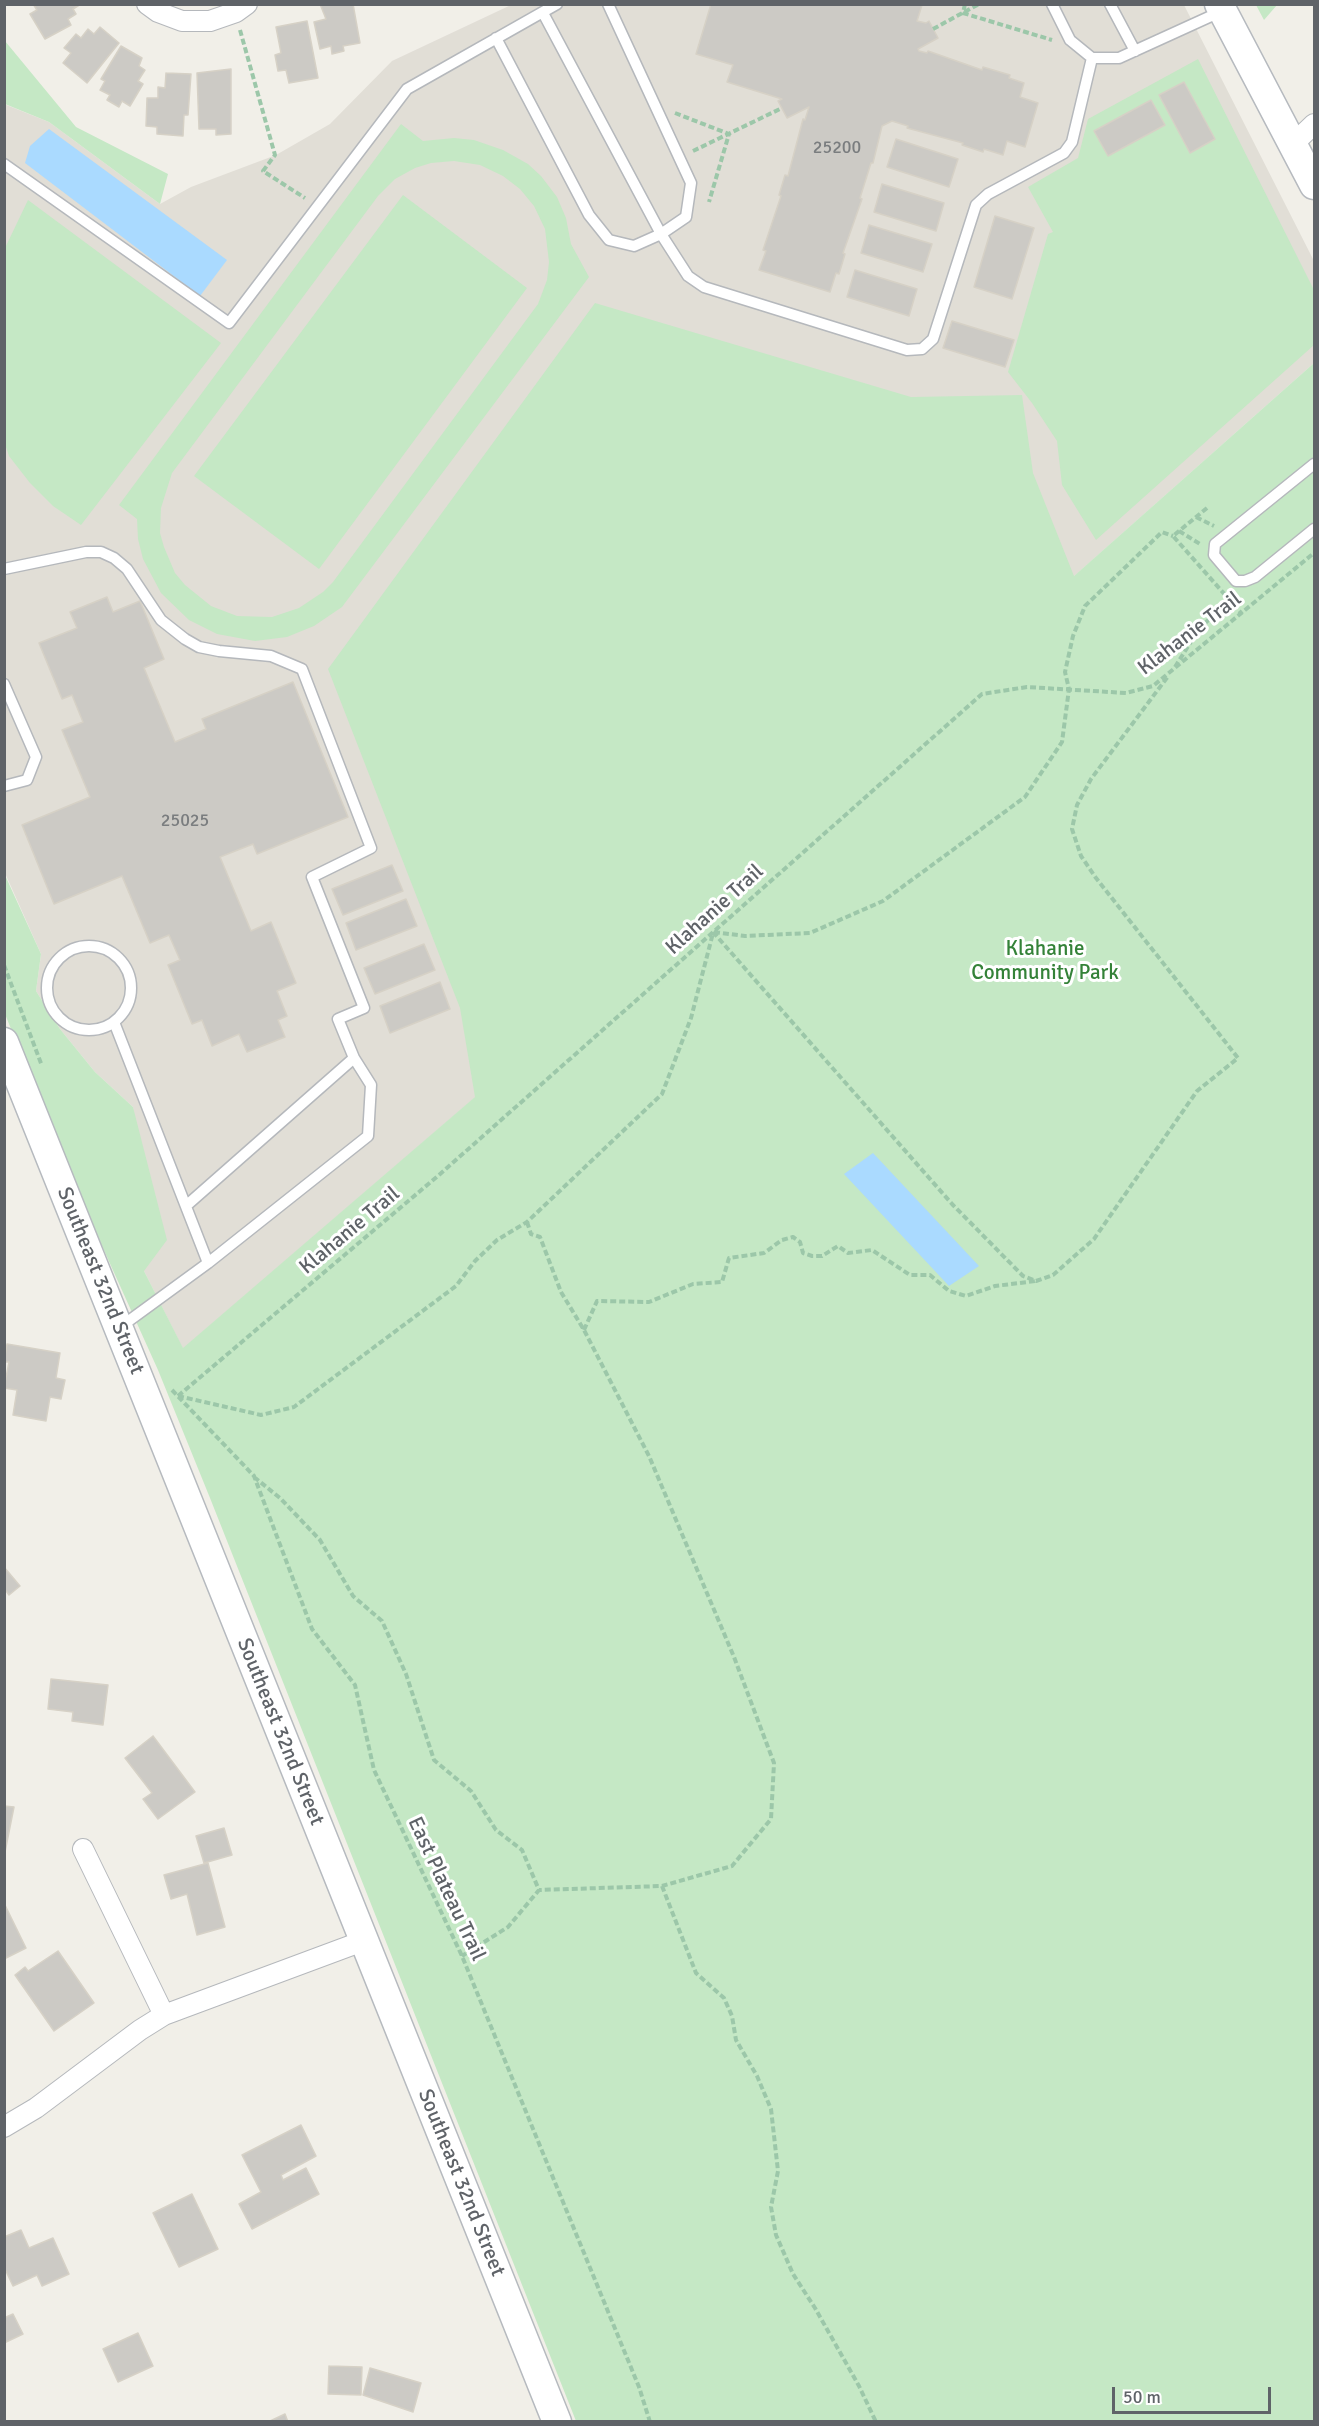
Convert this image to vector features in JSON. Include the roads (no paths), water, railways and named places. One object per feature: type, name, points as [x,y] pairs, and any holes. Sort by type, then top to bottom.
[{"type":"street","points":[[147,4],[158,12],[182,21],[210,21],[241,8]]},
{"type":"street","points":[[1220,8],[1314,185]]},
{"type":"street","points":[[1293,144],[1314,124]]},
{"type":"street","name":"Southeast 32nd Street","points":[[4,1042],[556,2421]]},
{"type":"street","points":[[82,1849],[164,2015]]},
{"type":"street","points":[[4,2127],[36,2108],[140,2030],[164,2015],[363,1941]]},
{"type":"lane","points":[[4,164],[229,323],[407,89],[557,4]]},
{"type":"lane","points":[[496,39],[589,215],[609,240],[634,246],[661,234],[686,217],[691,183],[608,4]]},
{"type":"lane","points":[[1052,4],[1070,40],[1092,58],[1119,58],[1220,8]]},
{"type":"lane","points":[[1110,4],[1135,51]]},
{"type":"lane","points":[[543,13],[661,234],[688,276],[704,287],[907,350],[922,349],[933,339],[976,205],[988,194],[1064,153],[1071,142],[1092,58]]},
{"type":"lane","points":[[1314,464],[1215,544],[1214,555],[1236,581],[1245,581],[1255,578],[1314,529]]},
{"type":"lane","points":[[4,569],[86,552],[101,552],[114,558],[127,569],[161,620],[185,639],[199,647],[219,651],[271,656],[302,669],[371,848],[312,877],[364,1008],[338,1019],[354,1058],[371,1085],[368,1136],[208,1263],[119,1328]]},
{"type":"lane","points":[[4,684],[36,757],[27,780],[4,786]]},
{"type":"lane","points":[[78,946],[99,947],[118,957],[127,970],[131,984],[130,998],[124,1012],[114,1022],[102,1029],[88,1031],[75,1029],[63,1022],[54,1012],[48,1000],[47,980],[55,961],[65,952],[78,946]]},
{"type":"lane","points":[[114,1022],[208,1263]]},
{"type":"lane","points":[[187,1205],[354,1058]]},
{"type":"water","points":[[49,129],[227,260],[200,296],[25,163],[30,146]]},
{"type":"water","points":[[873,1153],[979,1266],[949,1286],[844,1174]]},
{"type":"park label","name":"Klahanie Community Park","points":[[1045,961]]}]
